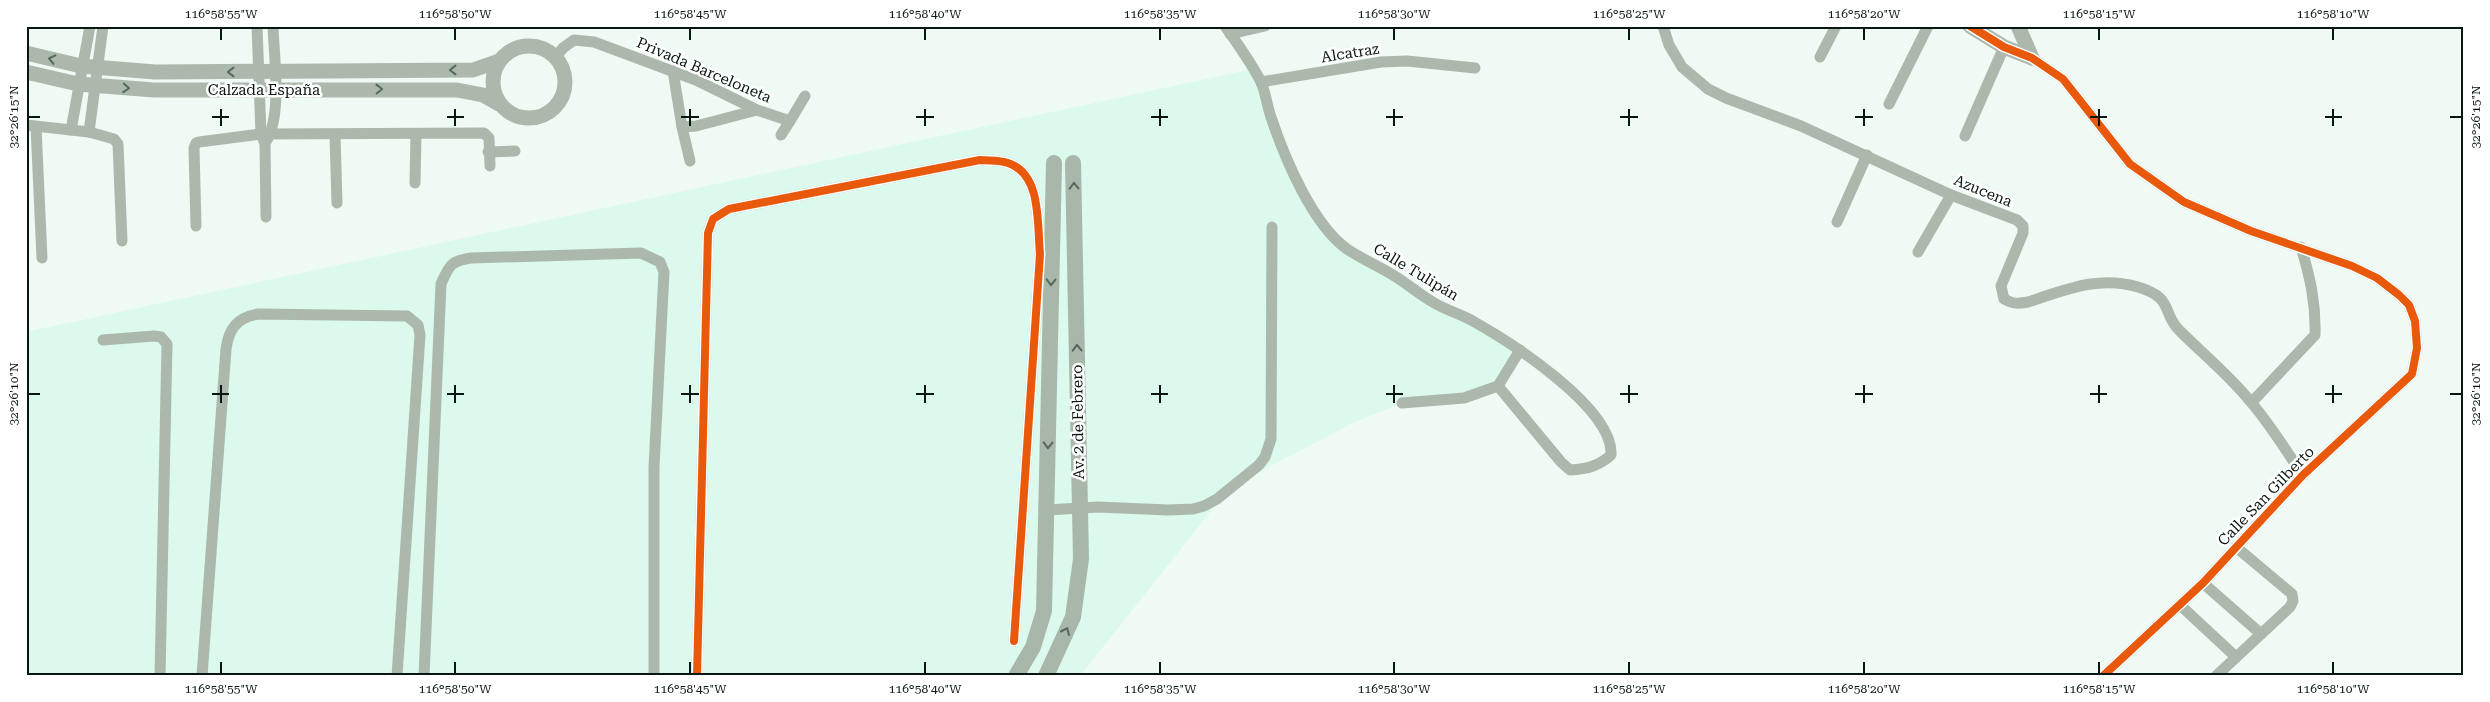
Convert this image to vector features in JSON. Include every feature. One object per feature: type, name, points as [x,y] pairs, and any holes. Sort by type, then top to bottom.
[{"type":"main road","name":"Av. 2 de Febrero","points":[[1016,676],[1033,646],[1044,611],[1054,163]]},
{"type":"main road","name":"Av. 2 de Febrero","points":[[1046,676],[1073,617],[1081,559],[1073,163]]},
{"type":"street","points":[[71,130],[81,66],[90,26]]},
{"type":"street","points":[[89,132],[97,86],[103,26]]},
{"type":"street","points":[[257,26],[267,72],[275,91],[265,137]]},
{"type":"street","points":[[266,217],[265,137],[260,91],[267,72],[273,26]]},
{"type":"street","points":[[1228,30],[1265,26]]},
{"type":"street","name":"Azucena","points":[[1663,26],[1669,45],[1682,67],[1708,89],[1726,98],[1801,126],[1951,195],[2017,220],[2022,226],[2023,233],[2001,286],[2004,298],[2019,304],[2093,282],[2112,281],[2140,287],[2157,295],[2166,303],[2178,330],[2210,358],[2252,402]]},
{"type":"street","points":[[1820,57],[1836,26]]},
{"type":"street","points":[[1889,104],[1928,26]]},
{"type":"street","points":[[1970,26],[2004,47],[2032,58],[2063,79],[2130,164],[2184,202],[2211,216],[2301,247],[2313,287],[2316,308],[2315,335],[2252,402],[2303,475]]},
{"type":"street","points":[[1965,136],[2004,47],[2017,26]]},
{"type":"street","points":[[2017,26],[2032,58]]},
{"type":"street","name":"Calle Tulipán","points":[[1228,30],[1261,82],[1284,151],[1312,210],[1327,232],[1347,249],[1393,275],[1432,302],[1470,320],[1520,350],[1549,372],[1575,395],[1606,432],[1612,444],[1611,455],[1603,463],[1582,469],[1570,470],[1561,462],[1498,386]]},
{"type":"street","name":"Privada Barceloneta","points":[[555,58],[569,43],[583,40],[673,71],[696,80],[757,110],[790,121]]},
{"type":"street","points":[[529,46],[542,49],[555,58],[564,73],[565,86],[561,99],[552,110],[540,117],[527,119],[514,115],[500,104],[493,92],[492,79],[500,61],[516,48],[529,46]]},
{"type":"street","name":"Calzada España","points":[[26,53],[81,66],[155,72],[473,70],[482,69],[500,61]]},
{"type":"street","name":"Alcatraz","points":[[1261,82],[1398,61],[1474,68]]},
{"type":"street","points":[[424,70],[426,88]]},
{"type":"street","points":[[673,71],[682,127],[690,161]]},
{"type":"street","name":"Calzada España","points":[[26,72],[78,84],[154,90],[275,91],[426,88],[472,92],[483,95],[500,104]]},
{"type":"street","points":[[780,135],[805,96]]},
{"type":"street","points":[[682,127],[696,126],[757,110]]},
{"type":"street","points":[[42,258],[31,126],[109,136],[118,144],[122,241]]},
{"type":"street","points":[[196,226],[194,146],[199,142],[265,137],[486,133],[489,138],[490,166]]},
{"type":"street","points":[[415,183],[416,134]]},
{"type":"street","points":[[334,135],[337,203]]},
{"type":"street","points":[[488,152],[515,151]]},
{"type":"street","points":[[1837,222],[1867,155]]},
{"type":"street","points":[[1054,163],[1062,159],[1073,163]]},
{"type":"street","points":[[697,676],[708,233],[714,219],[729,209],[980,160],[1008,163],[1027,176],[1034,191],[1040,254],[1014,641]]},
{"type":"street","points":[[1918,252],[1951,195]]},
{"type":"street","points":[[1047,510],[1080,507],[1193,509],[1217,499],[1265,457],[1271,439],[1272,227]]},
{"type":"street","name":"Calle San Gilberto","points":[[2103,676],[2203,583],[2303,475],[2412,374],[2417,348],[2415,322],[2409,305],[2377,278],[2352,266],[2301,247]]},
{"type":"street","points":[[424,676],[442,284],[449,266],[458,260],[471,258],[641,252],[660,262],[664,272],[654,467],[654,676]]},
{"type":"street","points":[[202,676],[226,349],[231,329],[238,320],[258,314],[407,316],[418,325],[420,335],[397,676]]},
{"type":"street","points":[[103,340],[154,336],[161,337],[167,344],[160,676]]},
{"type":"street","points":[[1402,403],[1464,398],[1498,386],[1520,350]]},
{"type":"street","points":[[2216,676],[2290,608],[2293,600],[2292,594],[2236,547]]},
{"type":"street","points":[[2203,583],[2261,634]]},
{"type":"street","points":[[2180,605],[2236,656]]},
{"type":"shaded area","points":[[1253,69],[1272,120],[1327,232],[1520,350],[1498,386],[1480,394],[1402,403],[1357,421],[1259,472],[1214,507],[1080,676],[26,676],[26,332]]},
{"type":"cycle path","points":[[1970,26],[2004,47],[2032,58],[2063,79],[2130,164],[2184,202],[2251,231],[2352,266],[2377,278],[2409,305],[2415,321],[2417,348],[2412,374],[2303,475],[2203,583],[2103,676]]},
{"type":"cycle path","points":[[697,676],[708,233],[713,219],[729,209],[980,160],[1008,163],[1019,169],[1027,178],[1036,201],[1039,229],[1040,254],[1014,641]]}]
